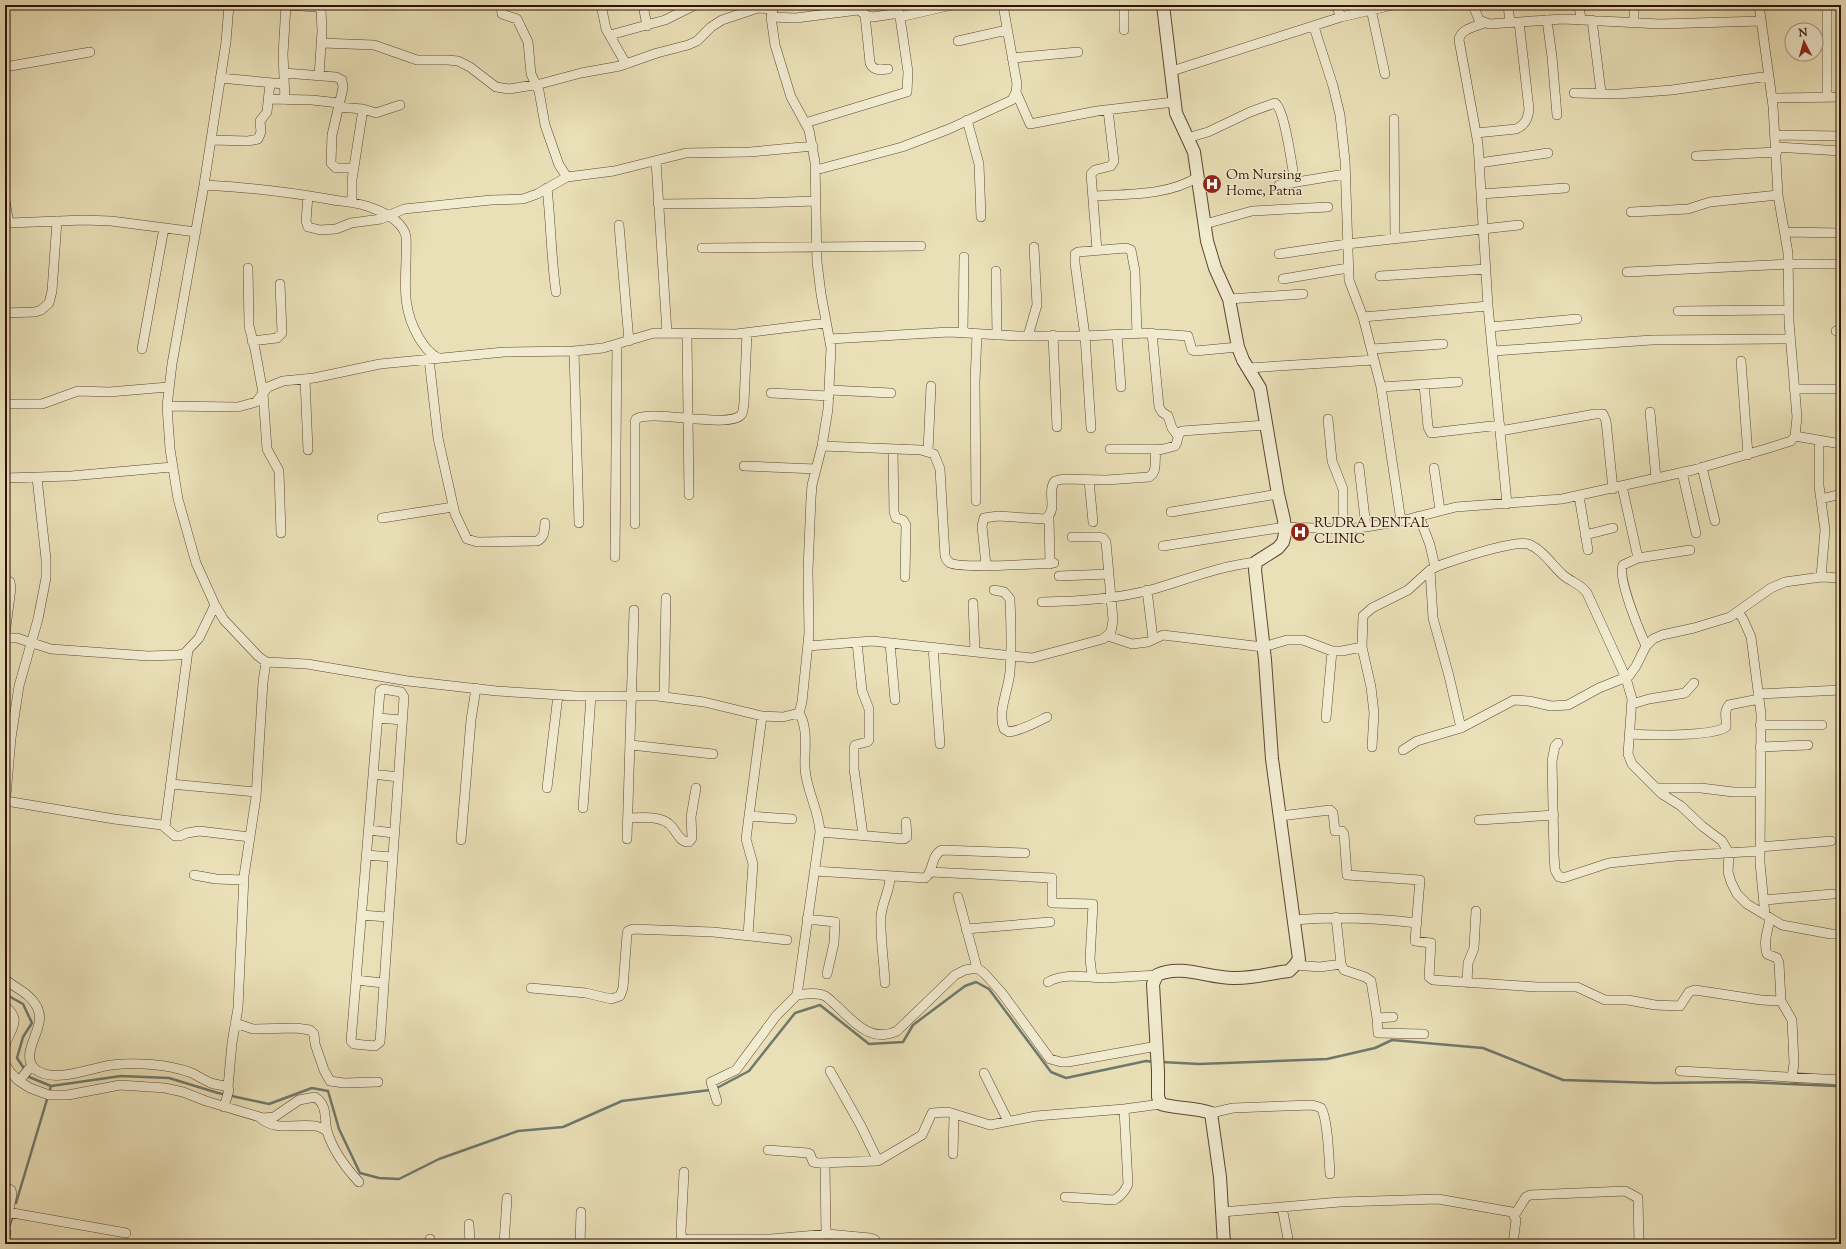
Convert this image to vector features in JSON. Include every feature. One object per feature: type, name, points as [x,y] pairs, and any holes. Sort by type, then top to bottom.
[{"type":"street","points":[[229,5],[211,140],[168,387],[167,406],[172,467],[178,499],[193,553],[215,605],[232,629],[266,662],[307,664],[394,679],[476,688],[558,695],[632,695],[664,697],[704,702],[762,716],[783,717],[799,713]]},
{"type":"street","points":[[285,100],[283,54],[286,5],[317,7],[321,10],[322,43],[319,76]]},
{"type":"street","points":[[501,5],[502,14],[517,19],[528,42],[531,74],[537,84],[545,125],[559,165],[567,177]]},
{"type":"street","points":[[601,5],[604,23],[626,64]]},
{"type":"street","points":[[643,5],[647,26]]},
{"type":"street","points":[[610,35],[647,26],[673,17],[695,5]]},
{"type":"street","points":[[322,43],[374,46],[417,60],[458,61],[470,67],[496,87],[502,89],[537,84],[573,75],[603,70],[688,45],[697,41],[711,27],[722,20],[758,8],[773,10],[796,18],[858,10],[873,17],[952,5]]},
{"type":"street","points":[[816,170],[902,147],[925,139],[1012,100],[1016,92],[1017,84],[1003,5]]},
{"type":"street","points":[[1124,5],[1124,30]]},
{"type":"street","points":[[1042,602],[1089,600],[1147,590],[1220,568],[1256,562],[1278,548],[1283,542],[1285,527],[1260,388],[1238,347],[1229,299],[1211,256],[1194,152],[1180,123],[1174,102],[1172,71],[1163,5]]},
{"type":"street","points":[[1336,5],[1341,17]]},
{"type":"street","points":[[1172,71],[1314,27],[1341,17],[1393,5]]},
{"type":"street","points":[[1473,5],[1479,20],[1484,23]]},
{"type":"street","points":[[1476,133],[1516,129],[1522,126],[1526,121],[1529,109],[1515,22],[1508,5]]},
{"type":"street","points":[[1580,5],[1581,20]]},
{"type":"street","points":[[1634,5],[1634,22]]},
{"type":"street","points":[[1758,5],[1772,98],[1778,195],[1785,232],[1788,264],[1790,339],[1797,417],[1795,436]]},
{"type":"street","points":[[1827,5],[1827,96]]},
{"type":"street","points":[[1372,9],[1385,74]]},
{"type":"street","points":[[716,1099],[711,1082],[736,1070],[776,1016],[797,995],[820,832],[818,816],[806,774],[805,733],[803,721],[799,713],[802,702],[808,646],[810,498],[822,446],[829,393],[830,340],[818,278],[816,246],[816,170],[813,146],[805,123],[794,105],[787,86],[772,33],[773,10]]},
{"type":"street","points":[[805,123],[907,92],[908,72],[899,12]]},
{"type":"street","points":[[866,15],[871,67],[888,70]]},
{"type":"street","points":[[1547,20],[1557,115]]},
{"type":"street","points":[[1506,504],[1488,306],[1479,163],[1476,133],[1459,40],[1460,35],[1463,32],[1484,23],[1547,20],[1592,20],[1685,24],[1761,22]]},
{"type":"street","points":[[1592,20],[1601,92]]},
{"type":"street","points":[[1314,27],[1337,101],[1342,134],[1345,174],[1348,268],[1352,292],[1363,317],[1381,387],[1401,521]]},
{"type":"street","points":[[958,41],[1007,30]]},
{"type":"street","points":[[5,67],[90,52]]},
{"type":"street","points":[[1012,58],[1078,52]]},
{"type":"street","points":[[284,73],[336,77],[342,80],[343,88],[332,135],[331,163],[336,168],[354,168]]},
{"type":"street","points":[[1574,93],[1601,92],[1618,94],[1672,90],[1769,76]]},
{"type":"street","points":[[220,78],[284,84]]},
{"type":"street","points":[[211,140],[248,141],[258,139],[261,132],[260,121],[267,112],[270,83]]},
{"type":"street","points":[[1016,92],[1030,124],[1108,110],[1174,102]]},
{"type":"street","points":[[1772,98],[1827,96],[1841,97]]},
{"type":"street","points":[[269,99],[338,105],[363,109],[376,113],[400,105]]},
{"type":"street","points":[[1187,138],[1208,132],[1245,114],[1275,103],[1280,108],[1293,171]]},
{"type":"street","points":[[352,203],[351,184],[363,109]]},
{"type":"street","points":[[1097,250],[1092,171],[1111,166],[1114,161],[1108,110]]},
{"type":"street","points":[[1394,119],[1395,238]]},
{"type":"street","points":[[967,120],[979,164],[981,217]]},
{"type":"street","points":[[1775,135],[1841,136]]},
{"type":"street","points":[[308,196],[306,221],[308,227],[336,229],[351,223],[368,222],[389,216],[399,210],[409,208],[491,200],[523,199],[533,196],[567,177],[614,171],[697,152],[750,152],[813,146]]},
{"type":"street","points":[[1696,156],[1776,149],[1841,151]]},
{"type":"street","points":[[1479,163],[1548,153]]},
{"type":"street","points":[[656,161],[667,333]]},
{"type":"street","points":[[1279,185],[1345,174]]},
{"type":"street","points":[[1093,196],[1164,191],[1185,185],[1198,177]]},
{"type":"street","points":[[204,185],[258,189],[352,203],[371,207],[389,216],[400,224],[406,236],[406,300],[410,321],[427,351],[434,358],[436,429],[453,507],[464,535],[472,542],[537,541],[542,539],[544,535],[545,523]]},
{"type":"street","points":[[547,188],[552,227],[551,254],[556,292]]},
{"type":"street","points":[[1481,194],[1565,188]]},
{"type":"street","points":[[1632,212],[1688,209],[1715,202],[1778,195]]},
{"type":"street","points":[[5,201],[7,224],[57,221],[111,221],[196,232]]},
{"type":"street","points":[[658,204],[816,201]]},
{"type":"street","points":[[1205,224],[1252,211],[1328,208]]},
{"type":"street","points":[[5,313],[35,312],[41,310],[49,303],[52,291],[57,221]]},
{"type":"street","points":[[619,225],[629,340]]},
{"type":"street","points":[[1279,254],[1395,238],[1519,225]]},
{"type":"street","points":[[142,349],[164,228]]},
{"type":"street","points":[[1785,232],[1841,233]]},
{"type":"street","points":[[702,248],[921,246]]},
{"type":"street","points":[[1028,336],[1037,305],[1034,246]]},
{"type":"street","points":[[1091,428],[1085,336],[1075,257],[1078,252],[1126,248],[1131,250],[1134,271],[1137,334]]},
{"type":"street","points":[[963,332],[964,257]]},
{"type":"street","points":[[1627,272],[1788,264],[1841,264]]},
{"type":"street","points":[[248,268],[248,318],[263,393],[267,449],[269,456],[277,466],[280,478],[281,533]]},
{"type":"street","points":[[1283,279],[1348,268]]},
{"type":"street","points":[[1380,276],[1486,269]]},
{"type":"street","points":[[996,271],[997,335]]},
{"type":"street","points":[[252,341],[277,338],[282,333],[283,326],[280,284]]},
{"type":"street","points":[[1229,299],[1303,294]]},
{"type":"street","points":[[1363,317],[1488,306]]},
{"type":"street","points":[[1678,311],[1789,310]]},
{"type":"street","points":[[1490,327],[1577,318]]},
{"type":"street","points":[[167,406],[238,407],[256,402],[268,387],[275,383],[335,374],[367,366],[434,358],[519,351],[574,351],[617,344],[654,333],[747,333],[826,323]]},
{"type":"street","points":[[830,340],[916,333],[963,332],[1028,336],[1152,334],[1188,336],[1192,350],[1195,351],[1238,347]]},
{"type":"street","points":[[635,524],[636,419],[646,415],[688,419],[730,419],[741,416],[744,403],[747,333]]},
{"type":"street","points":[[687,334],[689,495]]},
{"type":"street","points":[[976,334],[976,501]]},
{"type":"street","points":[[1152,334],[1158,407],[1168,416],[1172,428],[1178,436]]},
{"type":"street","points":[[1053,335],[1057,427]]},
{"type":"street","points":[[1117,335],[1120,387]]},
{"type":"street","points":[[1493,351],[1636,341],[1790,339]]},
{"type":"street","points":[[615,557],[617,344]]},
{"type":"street","points":[[1372,348],[1443,344]]},
{"type":"street","points":[[574,351],[579,523]]},
{"type":"street","points":[[1248,368],[1374,360]]},
{"type":"street","points":[[1741,361],[1748,455]]},
{"type":"street","points":[[305,379],[308,450]]},
{"type":"street","points":[[1381,387],[1458,382]]},
{"type":"street","points":[[1424,384],[1428,427],[1431,433],[1500,428],[1603,414],[1606,421],[1617,488],[1638,558]]},
{"type":"street","points":[[928,452],[931,386]]},
{"type":"street","points":[[5,404],[42,404],[78,391],[109,392],[168,387]]},
{"type":"street","points":[[1794,389],[1841,389]]},
{"type":"street","points":[[771,394],[891,393]]},
{"type":"street","points":[[1650,412],[1656,478]]},
{"type":"street","points":[[1328,419],[1332,461],[1343,489],[1343,529]]},
{"type":"street","points":[[1110,449],[1158,449],[1175,446],[1177,444],[1178,436],[1182,431],[1186,430],[1266,425]]},
{"type":"street","points":[[1163,546],[1285,527],[1343,529],[1366,528],[1401,521],[1440,510],[1467,506],[1543,502],[1579,496],[1702,468],[1785,443],[1795,436],[1841,444]]},
{"type":"street","points":[[1819,441],[1818,473],[1825,530],[1821,577]]},
{"type":"street","points":[[822,446],[893,449],[928,452],[934,454],[940,469],[945,556],[947,561],[958,565],[1052,564],[1049,516]]},
{"type":"street","points":[[893,449],[894,512],[896,518],[903,520],[906,525],[905,577]]},
{"type":"street","points":[[986,565],[982,526],[982,521],[984,518],[998,516],[1045,520],[1052,511],[1053,483],[1055,481],[1063,479],[1089,480],[1149,477],[1154,473],[1155,453],[1158,449]]},
{"type":"street","points":[[744,466],[816,469]]},
{"type":"street","points":[[5,478],[37,478],[172,467]]},
{"type":"street","points":[[1359,467],[1366,528]]},
{"type":"street","points":[[1434,468],[1440,510]]},
{"type":"street","points":[[1702,468],[1715,521]]},
{"type":"street","points":[[1682,472],[1696,533]]},
{"type":"street","points":[[5,807],[9,755],[21,676],[38,619],[46,578],[46,559],[37,478]]},
{"type":"street","points":[[1089,480],[1092,522]]},
{"type":"street","points":[[1171,512],[1278,494]]},
{"type":"street","points":[[1821,499],[1841,494]]},
{"type":"street","points":[[1579,496],[1588,550]]},
{"type":"street","points":[[382,518],[453,507]]},
{"type":"street","points":[[1419,516],[1430,545],[1433,618],[1461,728]]},
{"type":"street","points":[[1585,535],[1614,528]]},
{"type":"street","points":[[1072,537],[1103,538],[1106,542],[1113,620],[1111,632],[1108,636]]},
{"type":"street","points":[[1372,747],[1373,702],[1369,672],[1362,647],[1362,621],[1366,612],[1408,590],[1432,569],[1507,546],[1522,544],[1533,547],[1562,574],[1583,587],[1626,678],[1632,704],[1628,734],[1628,754],[1632,764],[1662,794],[1681,806],[1702,826],[1717,836],[1726,846],[1729,853],[1728,872],[1737,894],[1747,904],[1782,925],[1831,934],[1841,934]]},
{"type":"street","points":[[1646,646],[1636,622],[1622,572],[1622,565],[1638,558],[1690,550]]},
{"type":"street","points":[[1048,982],[1061,977],[1092,976],[1105,978],[1157,975],[1161,973],[1185,971],[1234,978],[1289,971],[1299,959],[1272,759],[1263,647],[1255,576],[1256,562]]},
{"type":"street","points":[[1059,576],[1110,574]]},
{"type":"street","points":[[1403,750],[1417,741],[1461,728],[1514,700],[1529,701],[1551,706],[1568,705],[1599,688],[1626,678],[1632,674],[1646,646],[1662,635],[1713,622],[1738,612],[1771,588],[1785,582],[1821,577],[1841,578]]},
{"type":"street","points":[[5,580],[10,582],[11,588],[5,634]]},
{"type":"street","points":[[994,590],[1004,592],[1010,599],[1011,655],[1009,681],[1002,710],[1004,729],[1009,732],[1013,732],[1032,725],[1047,717]]},
{"type":"street","points":[[1147,590],[1153,639]]},
{"type":"street","points":[[664,697],[666,598]]},
{"type":"street","points":[[973,603],[975,651]]},
{"type":"street","points":[[5,638],[17,638],[31,644],[51,648],[148,656],[178,655],[185,653],[199,638],[215,605]]},
{"type":"street","points":[[628,839],[634,610]]},
{"type":"street","points":[[1738,612],[1743,619],[1751,637],[1759,697],[1760,849],[1764,900],[1768,917],[1765,940],[1767,954],[1777,958],[1779,963],[1781,1001],[1792,1020],[1794,1063],[1792,1078]]},
{"type":"street","points":[[808,646],[857,642],[890,643],[1011,655],[1024,658],[1040,657],[1108,636],[1132,644],[1148,642],[1163,636],[1263,647],[1287,640],[1303,640],[1332,651],[1342,651],[1362,647]]},
{"type":"street","points":[[857,642],[862,691],[869,709],[869,740],[867,742],[855,745],[854,748],[854,769],[863,835]]},
{"type":"street","points":[[890,643],[895,700]]},
{"type":"street","points":[[933,648],[940,744]]},
{"type":"street","points":[[166,827],[188,650]]},
{"type":"street","points":[[1326,718],[1332,651]]},
{"type":"street","points":[[225,1106],[229,1089],[232,1042],[238,1008],[244,880],[256,792],[263,682],[266,662]]},
{"type":"street","points":[[393,691],[394,679]]},
{"type":"street","points":[[1632,704],[1649,699],[1685,693],[1694,683]]},
{"type":"street","points":[[461,840],[476,688]]},
{"type":"street","points":[[383,689],[401,692],[404,695],[391,857],[380,1042],[376,1046],[354,1044],[351,1041],[378,718],[380,691],[383,689]]},
{"type":"street","points":[[1628,734],[1652,736],[1711,732],[1726,727],[1725,711],[1729,705],[1759,697],[1841,690]]},
{"type":"street","points":[[548,788],[558,695]]},
{"type":"street","points":[[583,808],[591,696]]},
{"type":"street","points":[[748,935],[753,864],[746,842],[762,716]]},
{"type":"street","points":[[378,718],[402,720]]},
{"type":"street","points":[[1760,725],[1822,725]]},
{"type":"street","points":[[1558,743],[1555,746],[1552,761],[1555,870],[1559,877],[1563,878],[1609,863],[1676,856],[1729,853],[1831,842]]},
{"type":"street","points":[[631,745],[713,754]]},
{"type":"street","points":[[1760,747],[1808,745]]},
{"type":"street","points":[[373,774],[398,777]]},
{"type":"street","points":[[171,784],[256,792]]},
{"type":"street","points":[[628,818],[656,819],[664,821],[670,824],[681,839],[689,842],[692,838],[691,821],[696,788]]},
{"type":"street","points":[[1656,788],[1701,788],[1733,792],[1759,792]]},
{"type":"street","points":[[6,801],[106,818],[162,825],[175,836],[180,836],[199,830],[250,837]]},
{"type":"street","points":[[1280,816],[1330,810],[1333,813],[1335,831],[1342,831],[1344,834],[1347,875],[1420,880],[1415,941],[1431,943],[1428,977],[1433,980],[1537,987],[1577,987],[1605,1000],[1628,1000],[1676,1007],[1683,1004],[1689,992],[1695,990],[1761,1000],[1781,1001]]},
{"type":"street","points":[[1479,820],[1554,815]]},
{"type":"street","points":[[749,816],[792,819]]},
{"type":"street","points":[[820,832],[904,839],[907,837],[906,822]]},
{"type":"street","points":[[369,830],[394,833]]},
{"type":"street","points":[[815,871],[890,877],[925,878],[930,872],[935,855],[942,850],[1025,853]]},
{"type":"street","points":[[367,855],[391,857]]},
{"type":"street","points":[[930,872],[1052,878],[1052,903],[1093,904],[1090,960],[1092,976]]},
{"type":"street","points":[[194,875],[244,880]]},
{"type":"street","points":[[885,983],[881,917],[890,886],[890,877]]},
{"type":"street","points":[[1764,900],[1833,894]]},
{"type":"street","points":[[958,898],[977,968],[984,973],[1002,993],[1044,1052],[1054,1061],[1068,1062],[1157,1048]]},
{"type":"street","points":[[1467,983],[1468,963],[1474,948],[1476,911]]},
{"type":"street","points":[[362,915],[388,917]]},
{"type":"street","points":[[1294,920],[1336,917],[1417,923]]},
{"type":"street","points":[[1336,917],[1341,964],[1344,970],[1365,977],[1371,981],[1378,1033],[1424,1034]]},
{"type":"street","points":[[807,920],[833,920],[836,923],[834,943],[826,974]]},
{"type":"street","points":[[966,929],[1050,922]]},
{"type":"street","points":[[532,988],[586,993],[606,999],[618,998],[621,995],[623,988],[627,934],[628,931],[633,929],[713,932],[787,940]]},
{"type":"street","points":[[1295,965],[1320,967],[1341,964]]},
{"type":"street","points":[[797,995],[820,994],[827,997],[852,1021],[867,1032],[881,1035],[890,1034],[897,1031],[955,975],[965,970],[977,968]]},
{"type":"street","points":[[1157,975],[1152,984],[1157,1048],[1158,1097],[1161,1104]]},
{"type":"street","points":[[5,980],[26,994],[38,1011],[40,1018],[39,1027],[30,1052],[31,1066],[20,1080]]},
{"type":"street","points":[[356,980],[384,983]]},
{"type":"street","points":[[5,1006],[15,1017],[8,1030],[5,1046]]},
{"type":"street","points":[[1377,1018],[1393,1018]]},
{"type":"street","points":[[235,1023],[253,1029],[296,1028],[310,1030],[314,1034],[319,1057],[330,1081],[344,1083],[378,1082]]},
{"type":"street","points":[[5,1064],[20,1080],[47,1095],[68,1095],[120,1085],[175,1089],[263,1118],[274,1117],[299,1100],[315,1097],[323,1106],[327,1131],[341,1161],[359,1182]]},
{"type":"street","points":[[31,1066],[43,1073],[52,1075],[117,1065],[157,1066],[192,1073],[209,1082],[229,1089]]},
{"type":"street","points":[[1680,1070],[1701,1070],[1792,1078],[1841,1080]]},
{"type":"street","points":[[830,1071],[861,1126],[878,1161]]},
{"type":"street","points":[[984,1073],[1008,1122]]},
{"type":"street","points":[[768,1150],[808,1153],[810,1154],[813,1162],[825,1164],[878,1161],[922,1135],[932,1112],[948,1112],[990,1125],[1036,1116],[1124,1109],[1161,1104],[1170,1107],[1199,1109],[1211,1113],[1234,1108],[1312,1105],[1318,1106],[1321,1109],[1325,1123],[1330,1174]]},
{"type":"street","points":[[1065,1197],[1114,1200],[1126,1190],[1127,1176],[1124,1109]]},
{"type":"street","points":[[1211,1113],[1220,1177],[1224,1244]]},
{"type":"street","points":[[953,1154],[954,1114]]},
{"type":"street","points":[[258,1116],[270,1124],[284,1127],[315,1126],[327,1131]]},
{"type":"street","points":[[825,1164],[826,1234]]},
{"type":"street","points":[[684,1172],[681,1231],[682,1243],[690,1239],[766,1240],[826,1234],[870,1238],[875,1240],[877,1244]]},
{"type":"street","points":[[5,1187],[12,1191],[5,1228]]},
{"type":"street","points":[[1514,1216],[1526,1198],[1530,1195],[1625,1191],[1635,1195],[1638,1198],[1639,1244]]},
{"type":"street","points":[[504,1244],[507,1198]]},
{"type":"street","points":[[1222,1212],[1340,1202],[1438,1199],[1512,1212],[1516,1220],[1513,1244]]},
{"type":"street","points":[[1282,1207],[1289,1244]]},
{"type":"street","points":[[7,1212],[126,1233]]},
{"type":"street","points":[[580,1244],[581,1212]]},
{"type":"street","points":[[469,1224],[470,1244]]},
{"type":"waterway","points":[[715,1089],[749,1071],[795,1013],[820,1005],[869,1044],[903,1042],[913,1025],[965,986],[976,982],[989,989],[1051,1072],[1066,1078],[1146,1061],[1155,1062]]},
{"type":"waterway","points":[[5,994],[23,1004],[32,1023],[23,1037],[17,1058],[25,1070]]},
{"type":"waterway","points":[[1162,1062],[1199,1064],[1327,1059],[1375,1048],[1392,1040],[1483,1048],[1563,1080],[1655,1083],[1744,1082],[1836,1086],[1841,1089]]},
{"type":"waterway","points":[[28,1074],[29,1077],[51,1086],[121,1076],[169,1078],[218,1093],[269,1104],[312,1088],[328,1091],[339,1129],[360,1173],[379,1178],[399,1179],[439,1159],[518,1131],[563,1127],[622,1101],[710,1090]]},
{"type":"waterway","points":[[16,1203],[51,1086]]},
{"type":"waterway","points":[[10,1224],[13,1215]]},
{"type":"waterway","points":[[8,1244],[10,1231]]},
{"type":"place","name":"Om Nursing Home, Patna","points":[[1212,184]]},
{"type":"place","name":"RUDRA DENTAL CLINIC","points":[[1300,532]]}]
